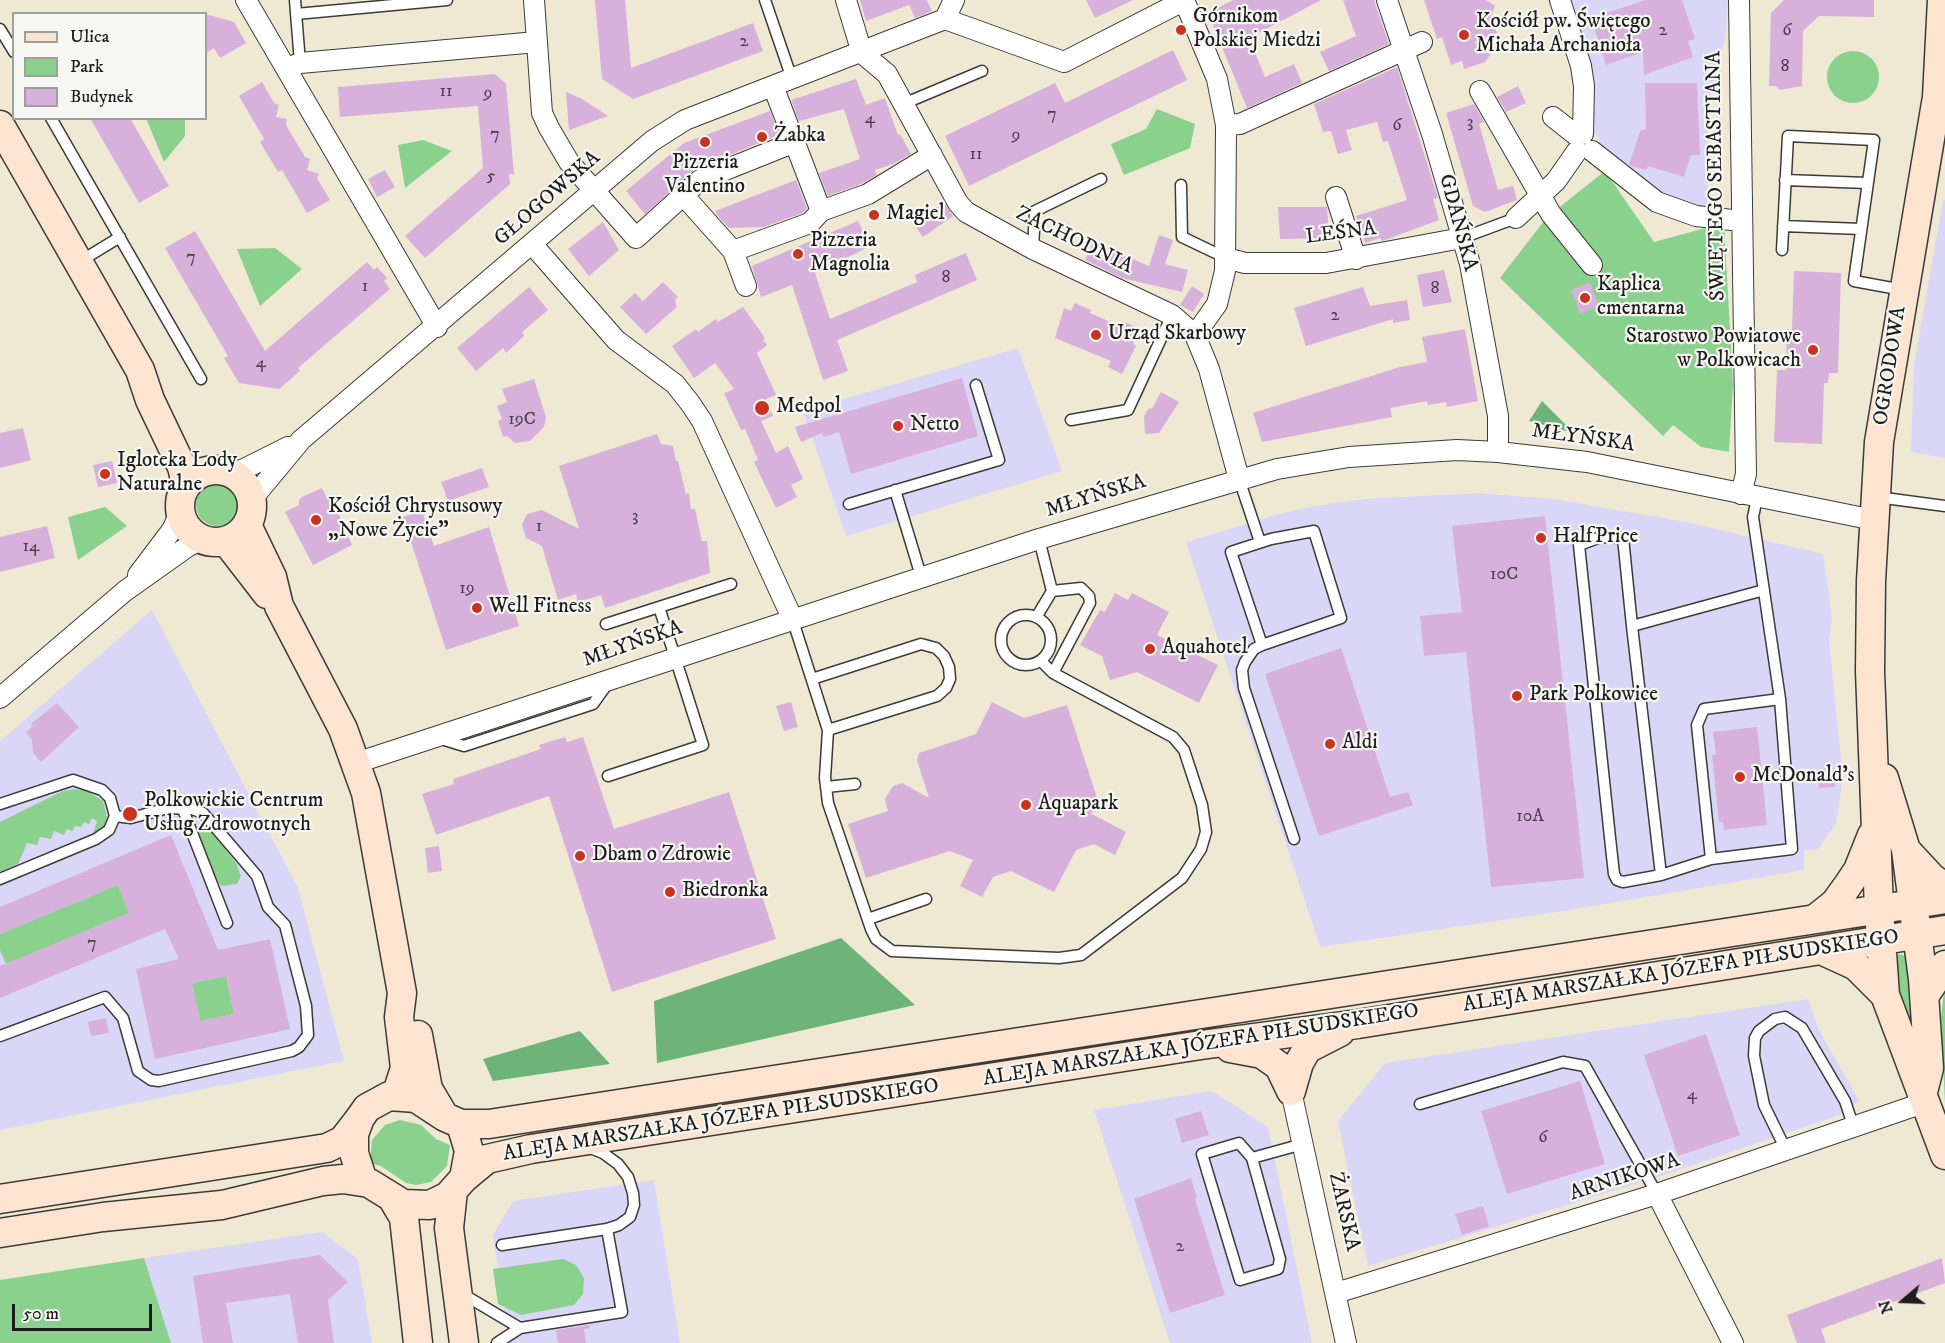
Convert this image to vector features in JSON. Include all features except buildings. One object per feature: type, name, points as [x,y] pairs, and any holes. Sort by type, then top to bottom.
[{"type":"main road","name":"OGRODOWA","points":[[1879,910],[1870,671],[1875,508],[1888,380],[1937,97],[1942,0]]},
{"type":"main road","points":[[0,125],[140,370],[160,394],[197,451],[224,472],[246,484],[232,526]]},
{"type":"main road","points":[[140,370],[150,400],[182,467],[186,484]]},
{"type":"main road","points":[[224,472],[200,473],[186,484],[180,500],[180,513],[188,529],[232,526]]},
{"type":"main road","points":[[232,526],[272,577],[279,606],[329,698],[356,763],[370,810],[402,993],[399,1017],[405,1068],[396,1095]]},
{"type":"main road","name":"OGRODOWA","points":[[1874,735],[1906,850],[1917,934]]},
{"type":"main road","points":[[1815,919],[1835,903],[1858,870],[1875,826]]},
{"type":"main road","points":[[1906,850],[1932,878],[1945,887]]},
{"type":"main road","name":"ALEJA MARSZAŁKA JÓZEFA PIŁSUDSKIEGO","points":[[453,1120],[489,1124],[673,1097],[1945,899]]},
{"type":"main road","points":[[1879,910],[1885,995],[1906,1057],[1925,1097],[1945,1155]]},
{"type":"main road","name":"ALEJA MARSZAŁKA JÓZEFA PIŁSUDSKIEGO","points":[[459,1185],[479,1164],[496,1156],[570,1143],[1201,1045],[1358,1024],[1945,930]]},
{"type":"main road","points":[[1917,934],[1925,995],[1929,1068],[1925,1097]]},
{"type":"main road","points":[[1821,950],[1856,966],[1885,995]]},
{"type":"main road","points":[[1925,995],[1945,964]]},
{"type":"main road","points":[[402,993],[411,1006],[416,1024],[428,1089],[453,1120],[469,1151],[449,1228],[464,1343]]},
{"type":"main road","points":[[1291,1091],[1299,1063],[1307,1049],[1358,1024]]},
{"type":"main road","points":[[1201,1045],[1262,1054],[1279,1066],[1291,1091]]},
{"type":"main road","points":[[0,1199],[327,1148],[343,1140],[374,1103],[396,1095],[416,1098],[453,1120]]},
{"type":"main road","points":[[360,1118],[354,1134],[354,1153],[363,1181]]},
{"type":"main road","points":[[0,1233],[103,1217],[222,1205],[323,1181],[343,1179],[363,1181],[394,1201],[412,1206],[430,1204],[459,1185]]},
{"type":"main road","points":[[394,1201],[404,1218],[418,1343]]},
{"type":"street","points":[[246,0],[294,66],[437,327]]},
{"type":"street","points":[[534,0],[542,113],[569,162],[636,238],[700,180],[795,142]]},
{"type":"street","points":[[846,0],[862,53]]},
{"type":"street","points":[[954,0],[945,19],[1064,62],[1184,0],[1217,79],[1226,124],[1225,271],[1217,304],[1195,335]]},
{"type":"street","name":"GDAŃSKA","points":[[1387,0],[1413,46],[1470,264],[1498,416],[1498,452]]},
{"type":"street","points":[[1516,218],[1539,194],[1556,181],[1582,143],[1584,86],[1581,66],[1560,0]]},
{"type":"street","name":"ŚWIĘTEGO SEBASTIANA","points":[[1739,0],[1746,474],[1749,496]]},
{"type":"street","name":"GŁOGOWSKA","points":[[0,698],[125,591],[187,547],[232,526],[301,440],[437,327],[652,141],[685,120],[945,19]]},
{"type":"street","points":[[294,66],[537,42]]},
{"type":"street","points":[[1226,124],[1240,124],[1413,46]]},
{"type":"street","name":"ZACHODNIA","points":[[862,53],[887,74],[958,203],[966,212],[1033,249],[1172,315],[1195,335],[1209,369],[1239,479]]},
{"type":"street","points":[[773,86],[821,211]]},
{"type":"street","points":[[1480,91],[1551,214],[1592,265]]},
{"type":"street","points":[[1553,117],[1582,143],[1658,202],[1696,216],[1741,221]]},
{"type":"street","points":[[733,251],[810,223],[821,211],[868,194],[932,155]]},
{"type":"street","points":[[684,196],[733,251],[746,286]]},
{"type":"street","points":[[1336,197],[1356,259]]},
{"type":"street","name":"LEŚNA","points":[[1226,258],[1245,263],[1290,265],[1356,259],[1462,238]]},
{"type":"street","points":[[531,244],[616,340],[682,392],[702,421],[792,618]]},
{"type":"street","name":"GŁOGOWSKA","points":[[224,472],[301,440]]},
{"type":"street","name":"MŁYŃSKA","points":[[356,763],[921,576],[1277,469],[1349,457],[1407,452],[1498,452],[1587,462],[1749,496],[1875,508]]},
{"type":"street","name":"GŁOGOWSKA","points":[[125,591],[168,536],[180,513]]},
{"type":"street","name":"ŻARSKA","points":[[1291,1091],[1346,1343]]},
{"type":"street","name":"ARNIKOWA","points":[[1336,1293],[1657,1194],[1853,1125],[1925,1097]]},
{"type":"street","points":[[1657,1194],[1734,1343]]},
{"type":"lane","points":[[294,66],[295,0]]},
{"type":"lane","points":[[296,14],[447,0]]},
{"type":"lane","points":[[765,0],[792,79]]},
{"type":"lane","points":[[0,29],[12,49]]},
{"type":"lane","points":[[903,104],[982,71]]},
{"type":"lane","points":[[52,120],[201,379]]},
{"type":"lane","points":[[1782,250],[1788,136],[1874,140],[1854,281],[1904,291]]},
{"type":"lane","points":[[1033,249],[1035,211],[1101,179]]},
{"type":"lane","points":[[1785,180],[1867,183]]},
{"type":"lane","points":[[1181,185],[1182,237],[1226,258]]},
{"type":"lane","points":[[1462,238],[1516,218]]},
{"type":"lane","points":[[1783,226],[1861,229]]},
{"type":"lane","points":[[79,262],[120,237]]},
{"type":"lane","points":[[1071,420],[1128,410],[1172,315]]},
{"type":"lane","points":[[849,504],[999,460],[976,386]]},
{"type":"lane","points":[[1239,479],[1260,542]]},
{"type":"lane","points":[[895,490],[921,576]]},
{"type":"lane","points":[[1661,875],[1623,538],[1601,537],[1579,545],[1614,874],[1617,880],[1623,882],[1661,875],[1711,859],[1792,849],[1780,699],[1749,496]]},
{"type":"lane","points":[[1875,508],[1945,506]]},
{"type":"lane","points":[[1262,645],[1231,552],[1260,542],[1314,531],[1341,618],[1262,645],[1254,649],[1245,662],[1244,688],[1294,839]]},
{"type":"lane","points":[[1037,616],[1052,591],[1039,539]]},
{"type":"lane","points":[[606,624],[731,584]]},
{"type":"lane","points":[[1052,591],[1081,588],[1089,596],[1090,603],[1053,673]]},
{"type":"lane","points":[[1632,626],[1764,590]]},
{"type":"lane","points":[[608,776],[704,745],[659,607]]},
{"type":"lane","points":[[1027,614],[1037,616],[1046,623],[1051,632],[1052,643],[1048,653],[1041,661],[1031,665],[1021,665],[1011,660],[1004,652],[1001,642],[1002,631],[1016,616],[1027,614]]},
{"type":"lane","points":[[792,618],[828,730],[826,787],[828,803],[876,939],[892,951],[1072,958],[1090,950],[1182,878],[1193,865],[1206,832],[1205,819],[1184,750],[1173,737],[1053,673],[1041,661]]},
{"type":"lane","points":[[812,679],[921,644],[936,648],[944,656],[949,667],[950,679],[946,688],[937,696],[828,730]]},
{"type":"lane","points":[[1711,859],[1697,725],[1704,710],[1780,699]]},
{"type":"lane","points":[[0,804],[73,780],[102,790],[110,798],[115,816],[109,830],[96,839],[0,879]]},
{"type":"lane","points":[[826,787],[855,784]]},
{"type":"lane","points":[[0,1036],[105,996],[123,1018],[138,1071],[151,1080],[292,1050],[303,1043],[309,1026],[285,925],[268,907],[257,876],[203,813],[182,807],[168,808],[131,819],[115,816]]},
{"type":"lane","points":[[182,807],[227,923]]},
{"type":"lane","points":[[868,919],[926,899]]},
{"type":"lane","points":[[1785,1148],[1764,1105],[1754,1056],[1755,1038],[1759,1030],[1775,1019],[1785,1017],[1802,1028],[1845,1101],[1853,1125]]},
{"type":"lane","points":[[1420,1104],[1563,1062],[1585,1066],[1657,1194]]},
{"type":"lane","points":[[502,1245],[607,1229],[620,1225],[630,1217],[634,1205],[628,1178],[618,1164],[603,1153],[570,1143]]},
{"type":"lane","points":[[1239,1143],[1252,1158],[1280,1259],[1278,1269],[1240,1280],[1202,1154],[1239,1143]]},
{"type":"lane","points":[[1252,1158],[1303,1144]]},
{"type":"lane","points":[[497,1343],[520,1328],[622,1312],[607,1229]]},
{"type":"lane","points":[[457,1290],[520,1328]]},
{"type":"shaded area","points":[[1566,0],[1728,0],[1726,32],[1716,83],[1708,102],[1707,210],[1654,191],[1599,148],[1599,138],[1590,129]]},
{"type":"shaded area","points":[[1943,200],[1945,200],[1945,458],[1911,452],[1914,365]]},
{"type":"shaded area","points":[[1018,348],[1062,471],[846,536],[803,411]]},
{"type":"shaded area","points":[[1477,493],[1554,499],[1691,523],[1823,554],[1832,617],[1829,642],[1843,777],[1836,824],[1818,849],[1804,851],[1804,870],[1570,910],[1320,947],[1186,542],[1290,511],[1327,504],[1366,499]]},
{"type":"shaded area","name":"Polkowickie Centrum Usług Zdrowotnych","points":[[152,610],[298,888],[344,1061],[0,1130],[0,741]]},
{"type":"shaded area","points":[[1808,999],[1818,1028],[1859,1101],[1842,1114],[1658,1177],[1368,1266],[1338,1121],[1385,1063]]},
{"type":"shaded area","points":[[1212,1091],[1268,1127],[1312,1343],[1170,1343],[1094,1110]]},
{"type":"shaded area","points":[[654,1180],[680,1343],[509,1343],[493,1235],[513,1201]]},
{"type":"shaded area","points":[[322,1232],[358,1259],[372,1343],[171,1343],[144,1258]]},
{"type":"green space","points":[[1848,51],[1858,51],[1867,55],[1875,63],[1879,77],[1875,91],[1867,99],[1858,103],[1848,103],[1839,99],[1831,91],[1827,82],[1827,72],[1831,63],[1839,55]]},
{"type":"green space","points":[[1157,109],[1195,124],[1190,148],[1124,175],[1111,144],[1146,129]]},
{"type":"green space","points":[[147,120],[185,120],[185,136],[164,162]]},
{"type":"green space","points":[[423,140],[452,151],[405,188],[398,145]]},
{"type":"green space","points":[[1605,171],[1654,242],[1724,223],[1733,384],[1729,452],[1701,447],[1673,425],[1663,436],[1500,278],[1547,217]]},
{"type":"green space","points":[[275,248],[302,269],[260,306],[237,249]]},
{"type":"green space","points":[[1542,401],[1574,433],[1529,421]]},
{"type":"green space","points":[[217,484],[232,490],[238,505],[232,520],[217,526],[202,520],[196,505],[202,490]]},
{"type":"green space","points":[[105,507],[127,526],[78,560],[68,517]]},
{"type":"green space","points":[[75,789],[87,791],[103,801],[107,817],[104,827],[93,834],[97,821],[92,818],[89,824],[84,822],[81,827],[75,826],[73,831],[67,829],[64,835],[54,831],[51,839],[40,837],[37,845],[27,843],[18,864],[0,872],[0,822],[63,791]]},
{"type":"green space","points":[[199,824],[206,824],[236,863],[241,876],[237,884],[222,886],[216,880],[196,830]]},
{"type":"green space","points":[[118,885],[129,913],[6,964],[0,950],[0,934]]},
{"type":"green space","points":[[841,938],[915,1005],[657,1063],[654,1001]]},
{"type":"green space","points":[[1899,954],[1906,956],[1915,1033],[1895,991],[1895,958]]},
{"type":"green space","points":[[226,976],[234,1014],[200,1021],[192,983]]},
{"type":"green space","points":[[1945,982],[1945,1104],[1941,1017]]},
{"type":"green space","points":[[580,1031],[610,1064],[493,1081],[483,1059]]},
{"type":"green space","points":[[400,1120],[421,1125],[436,1139],[450,1145],[447,1166],[431,1182],[416,1185],[406,1183],[381,1166],[370,1163],[372,1140],[385,1125]]},
{"type":"green space","points":[[144,1258],[171,1343],[0,1343],[0,1280]]},
{"type":"green space","points":[[563,1259],[576,1265],[584,1278],[583,1294],[574,1305],[521,1315],[498,1304],[493,1269]]},
{"type":"place","name":"Górnikom Polskiej Miedzi","points":[[1181,30]]},
{"type":"place","name":"Kościół pw. Świętego Michała Archanioła","points":[[1464,35]]},
{"type":"place","name":"Żabka","points":[[762,137]]},
{"type":"place","name":"Pizzeria Valentino","points":[[705,142]]},
{"type":"place","name":"Magiel","points":[[874,215]]},
{"type":"place","name":"Pizzeria Magnolia","points":[[798,254]]},
{"type":"place","name":"Kaplica cmentarna","points":[[1585,298]]},
{"type":"place","name":"Urząd Skarbowy","points":[[1096,335]]},
{"type":"place","name":"Starostwo Powiatowe w Polkowicach","points":[[1813,350]]},
{"type":"place","name":"Medpol","points":[[762,408]]},
{"type":"place","name":"Netto","points":[[898,426]]},
{"type":"place","name":"Igloteka Lody Naturalne","points":[[105,474]]},
{"type":"place","name":"Kościół Chrystusowy „Nowe Życie”","points":[[316,520]]},
{"type":"place","name":"HalfPrice","points":[[1541,538]]},
{"type":"place","name":"Well Fitness","points":[[477,608]]},
{"type":"place","name":"Aquahotel","points":[[1150,649]]},
{"type":"place","name":"Park Polkowice","points":[[1517,696]]},
{"type":"place","name":"Aldi","points":[[1330,744]]},
{"type":"place","name":"McDonald's","points":[[1740,777]]},
{"type":"place","name":"Aquapark","points":[[1026,805]]},
{"type":"place","name":"Polkowickie Centrum Usług Zdrowotnych","points":[[130,814]]},
{"type":"place","name":"Dbam o Zdrowie","points":[[580,856]]},
{"type":"place","name":"Biedronka","points":[[670,892]]}]
